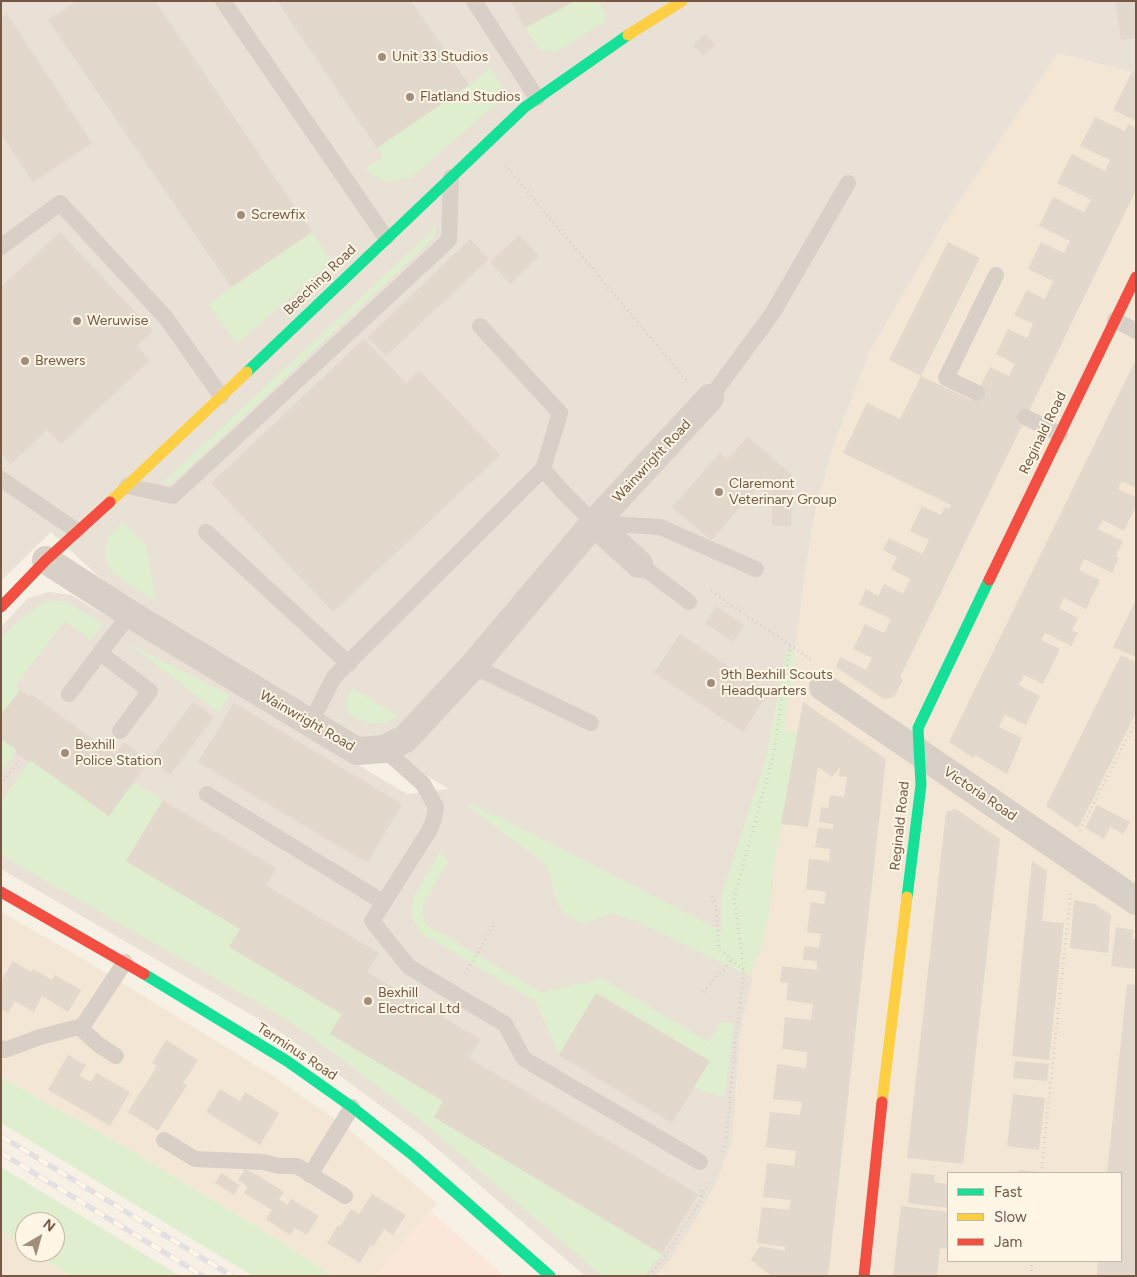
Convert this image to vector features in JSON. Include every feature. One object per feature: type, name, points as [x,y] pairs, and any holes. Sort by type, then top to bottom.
[{"type":"street","name":"Beeching Road","points":[[1,607],[46,560],[127,486],[525,107],[644,23],[682,1]]},
{"type":"street","name":"Reginald Road","points":[[864,1276],[886,1062],[921,785],[918,728],[1136,277]]},
{"type":"street","name":"Wainwright Road","points":[[46,560],[130,614],[357,751],[384,749],[405,739],[472,666],[594,523],[708,401]]},
{"type":"street","points":[[594,523],[639,564]]},
{"type":"street","name":"Victoria Road","points":[[823,687],[1136,901]]},
{"type":"street","name":"Terminus Road","points":[[1,892],[124,962],[287,1061],[352,1107],[415,1157],[550,1276]]},
{"type":"lane","points":[[223,1],[386,238]]},
{"type":"lane","points":[[474,1],[537,98]]},
{"type":"lane","points":[[127,486],[173,496],[449,240],[451,177]]},
{"type":"lane","points":[[708,401],[772,314],[848,183]]},
{"type":"lane","points":[[1,247],[60,203],[166,318],[221,396]]},
{"type":"lane","points":[[977,393],[946,378],[996,275]]},
{"type":"lane","points":[[1115,320],[1136,331]]},
{"type":"lane","points":[[310,724],[334,677],[543,469],[560,412],[480,326]]},
{"type":"lane","points":[[1025,417],[1060,434]]},
{"type":"lane","points":[[543,469],[594,523],[660,527],[756,569]]},
{"type":"lane","points":[[1,479],[77,531]]},
{"type":"lane","points":[[206,532],[349,664]]},
{"type":"lane","points":[[639,564],[689,602]]},
{"type":"lane","points":[[69,694],[130,614]]},
{"type":"lane","points":[[100,653],[150,691],[120,731]]},
{"type":"lane","points":[[472,666],[591,723]]},
{"type":"lane","points":[[384,749],[423,784],[436,807],[429,831],[372,921],[409,967],[505,1024],[524,1059],[700,1162]]},
{"type":"lane","points":[[207,794],[383,902]]},
{"type":"lane","points":[[1,1048],[5,1050],[84,1024],[124,962]]},
{"type":"lane","points":[[79,1027],[99,1045],[116,1056]]},
{"type":"lane","points":[[310,1175],[352,1107]]},
{"type":"lane","points":[[164,1140],[195,1159],[263,1162],[280,1166],[297,1166],[345,1196]]},
{"type":"path","points":[[487,143],[708,401]]},
{"type":"path","points":[[703,586],[820,666],[823,687]]},
{"type":"path","points":[[719,1158],[726,1141],[744,970],[734,899],[773,757],[790,645]]},
{"type":"path","points":[[1041,1172],[1073,876],[1070,856],[1074,841],[1136,721]]},
{"type":"path","points":[[1,785],[21,757]]},
{"type":"path","points":[[712,896],[716,907],[719,949],[744,970]]},
{"type":"path","points":[[471,965],[494,926]]},
{"type":"path","points":[[704,992],[732,960]]},
{"type":"path","points":[[649,1276],[664,1257],[701,1200],[712,1175]]},
{"type":"path","points":[[1030,1276],[1032,1262]]},
{"type":"shaded area","points":[[1,1],[1136,1],[1136,73],[1058,53],[944,224],[870,351],[831,452],[819,495],[810,540],[784,730],[777,846],[772,891],[760,955],[757,955],[750,976],[753,979],[743,1016],[732,1140],[716,1182],[696,1220],[669,1261],[656,1276],[585,1276],[426,1139],[279,1031],[1,869],[1,627],[28,598],[49,592],[71,595],[407,794],[449,789],[111,588],[51,532],[1,581]]},
{"type":"shaded area","points":[[1058,53],[1136,73],[1136,1276],[656,1276],[669,1261],[696,1220],[716,1182],[736,1094],[743,1016],[753,979],[749,976],[769,912],[773,869],[797,733],[784,730],[810,540],[831,452],[870,351],[944,224]]},
{"type":"shaded area","points":[[1,912],[85,960],[273,1076],[342,1124],[437,1203],[375,1276],[334,1276],[261,1229],[112,1139],[1,1077]]},
{"type":"shaded area","points":[[430,1211],[505,1276],[375,1276]]},
{"type":"shaded area","points":[[1,1230],[15,1239],[15,1262],[49,1262],[70,1276],[1,1276]]},
{"type":"green space","points":[[575,1],[598,1],[606,14],[603,23],[555,52],[540,50],[525,28]]},
{"type":"green space","points":[[491,68],[501,86],[499,101],[411,178],[384,182],[365,169],[383,157],[377,148]]},
{"type":"green space","points":[[437,226],[435,237],[173,483],[162,483]]},
{"type":"green space","points":[[312,232],[332,261],[237,344],[208,304]]},
{"type":"green space","points":[[123,522],[146,545],[156,601],[114,574],[108,565],[105,556],[109,537]]},
{"type":"green space","points":[[64,601],[104,624],[91,640],[65,621],[16,685],[20,690],[1,715],[1,640],[15,623],[44,602]]},
{"type":"green space","points":[[129,644],[230,695],[219,713]]},
{"type":"green space","points":[[786,649],[795,653],[784,730],[798,733],[773,869],[769,912],[760,955],[757,955],[749,976],[639,922],[612,913],[582,924],[570,917],[562,912],[555,897],[549,872],[542,861],[468,806],[469,803],[527,831],[721,931],[722,893],[766,759]]},
{"type":"green space","points":[[352,688],[399,716],[387,722],[373,724],[355,718],[348,712],[346,704]]},
{"type":"green space","points":[[1,739],[17,750],[1,773]]},
{"type":"green space","points":[[30,760],[109,816],[133,782],[163,800],[126,861],[240,929],[229,946],[342,1014],[386,1067],[443,1101],[434,1117],[662,1254],[644,1276],[602,1276],[432,1130],[350,1065],[286,1019],[1,855],[1,802]]},
{"type":"green space","points":[[441,850],[448,862],[424,903],[423,914],[427,925],[541,992],[603,979],[708,1042],[721,1022],[734,1023],[725,1097],[693,1088],[709,1061],[597,993],[559,1055],[536,1002],[421,933],[411,916],[413,898]]},
{"type":"green space","points":[[1,1077],[112,1139],[261,1229],[334,1276],[253,1276],[1,1123]]},
{"type":"green space","points":[[1,1167],[180,1276],[70,1276],[49,1262],[65,1262],[65,1212],[15,1212],[15,1239],[1,1230]]},
{"type":"building","points":[[77,1],[155,1],[312,232],[231,287],[48,20]]},
{"type":"building","points":[[277,1],[411,1],[469,85],[377,148]]},
{"type":"building","points":[[511,1],[575,1],[525,28]]},
{"type":"building","points":[[1115,1],[1136,1],[1136,38],[1121,40]]},
{"type":"building","points":[[7,14],[92,143],[33,182],[1,134],[1,18]]},
{"type":"building","points":[[705,34],[716,45],[703,56],[693,45]]},
{"type":"building","points":[[1132,72],[1136,73],[1136,121],[1113,110]]},
{"type":"building","points":[[1095,117],[1125,131],[1128,124],[1136,128],[1136,190],[900,677],[903,680],[894,697],[884,699],[836,667],[840,657],[866,670],[872,658],[853,649],[865,624],[884,633],[891,619],[859,604],[866,589],[878,596],[884,584],[903,594],[910,579],[891,569],[897,557],[883,550],[889,538],[922,554],[929,540],[910,531],[922,506],[941,515],[945,507],[949,509],[951,505],[843,453],[867,403],[900,419],[921,376],[973,401],[990,367],[1009,376],[1015,364],[996,354],[1008,329],[1027,338],[1033,324],[1014,315],[1027,290],[1045,299],[1053,281],[1028,269],[1041,242],[1064,253],[1070,241],[1039,226],[1053,197],[1084,212],[1091,200],[1057,183],[1072,154],[1105,171],[1110,160],[1080,146]]},
{"type":"building","name":"Weruwise","points":[[60,232],[153,331],[137,346],[150,360],[61,444],[47,430],[11,464],[1,453],[1,287]]},
{"type":"building","points":[[519,235],[539,256],[510,284],[490,262]]},
{"type":"building","points":[[470,239],[489,259],[386,356],[368,337]]},
{"type":"building","points":[[948,242],[980,258],[921,376],[889,360]]},
{"type":"building","points":[[364,339],[406,383],[419,370],[500,455],[333,612],[211,483]]},
{"type":"building","points":[[1136,359],[1136,488],[1122,481],[1118,489],[1136,497],[1136,506],[1124,531],[1103,520],[1098,529],[1123,541],[1116,556],[1119,558],[1112,573],[1084,559],[1079,570],[1100,580],[1086,609],[1064,598],[1059,608],[1078,618],[1072,630],[1078,633],[1071,646],[1045,633],[1041,640],[1060,649],[1043,684],[1024,675],[1019,685],[1040,696],[1026,725],[1005,715],[1002,720],[999,727],[1022,738],[1007,774],[975,755],[973,758],[949,742]]},
{"type":"building","name":"Claremont Veterinary Group","points":[[748,437],[792,475],[791,526],[772,526],[772,498],[758,487],[711,540],[672,507],[720,453],[727,459]]},
{"type":"building","points":[[1136,600],[1136,657],[1113,647]]},
{"type":"building","points":[[716,606],[744,625],[733,642],[705,623]]},
{"type":"building","name":"9th Bexhill Scouts Headquarters","points":[[680,634],[768,693],[743,732],[654,673]]},
{"type":"building","points":[[1121,655],[1136,662],[1136,713],[1078,828],[1046,806]]},
{"type":"building","name":"Bexhill Police Station","points":[[20,690],[29,697],[31,694],[115,755],[124,742],[149,761],[109,816],[30,760],[29,762],[15,753],[17,750],[1,739],[1,715]]},
{"type":"building","points":[[193,702],[214,717],[170,775],[150,759]]},
{"type":"building","points":[[803,702],[886,759],[828,1276],[772,1276],[751,1260],[760,1246],[785,1251],[785,1247],[757,1243],[762,1207],[789,1210],[791,1200],[763,1197],[767,1163],[794,1166],[796,1151],[766,1147],[770,1112],[800,1115],[802,1102],[773,1099],[777,1064],[806,1068],[807,1052],[782,1049],[785,1017],[811,1020],[813,1004],[786,1000],[788,983],[780,982],[782,966],[817,970],[817,961],[803,960],[804,946],[819,948],[821,934],[807,932],[811,902],[824,904],[826,892],[806,889],[809,859],[829,861],[830,849],[815,847],[818,828],[833,829],[833,824],[819,822],[821,807],[828,808],[830,795],[844,797],[847,777],[839,776],[840,767],[832,777],[818,767],[808,827],[781,824]]},
{"type":"building","points":[[234,703],[402,804],[367,863],[198,762]]},
{"type":"building","points":[[163,800],[276,868],[266,885],[379,953],[367,972],[480,1039],[469,1058],[698,1194],[662,1254],[434,1117],[443,1101],[330,1034],[342,1014],[229,947],[240,929],[126,861]]},
{"type":"building","points":[[1097,805],[1130,822],[1123,834],[1110,827],[1104,839],[1085,828]]},
{"type":"building","points":[[956,809],[1000,839],[963,1164],[907,1158],[946,812]]},
{"type":"building","points":[[1032,861],[1047,871],[1042,921],[1064,923],[1049,1060],[1012,1056]]},
{"type":"building","points":[[1074,900],[1095,904],[1111,915],[1108,953],[1070,948]]},
{"type":"building","points":[[1116,927],[1134,930],[1132,939],[1136,939],[1136,969],[1111,966]]},
{"type":"building","points":[[13,961],[31,972],[33,969],[52,980],[55,975],[81,990],[68,1012],[42,996],[34,1012],[15,1001],[8,1013],[1,1009],[1,981]]},
{"type":"building","points":[[1127,984],[1136,985],[1136,1276],[1097,1276],[1098,1262],[1122,1262],[1122,1172],[1107,1172]]},
{"type":"building","points":[[596,993],[710,1061],[672,1123],[559,1055]]},
{"type":"building","points":[[166,1040],[198,1060],[183,1083],[187,1085],[158,1131],[128,1112],[157,1066],[152,1063]]},
{"type":"building","points":[[68,1055],[86,1065],[80,1076],[91,1082],[96,1073],[130,1092],[110,1126],[48,1090]]},
{"type":"building","points":[[1015,1061],[1049,1064],[1047,1081],[1013,1078]]},
{"type":"building","points":[[220,1089],[240,1101],[245,1092],[279,1113],[260,1145],[206,1112]]},
{"type":"building","points":[[1013,1094],[1045,1098],[1039,1150],[1007,1146]]},
{"type":"building","points":[[245,1169],[284,1192],[279,1199],[287,1205],[291,1199],[319,1216],[307,1235],[295,1228],[290,1235],[266,1219],[272,1210],[244,1193],[248,1187],[238,1180]]},
{"type":"building","points":[[1019,1170],[1039,1172],[1018,1172]]},
{"type":"building","points":[[221,1173],[240,1185],[234,1195],[215,1183]]},
{"type":"building","points":[[911,1173],[935,1175],[934,1182],[947,1184],[947,1208],[908,1203]]},
{"type":"building","points":[[372,1194],[406,1215],[393,1235],[384,1229],[360,1263],[327,1243],[351,1209],[359,1214]]},
{"type":"building","points":[[901,1206],[947,1212],[947,1249],[940,1248],[937,1276],[893,1276]]},
{"type":"railway","points":[[1,1136],[232,1276]]},
{"type":"railway","points":[[1,1153],[203,1276]]},
{"type":"traffic: fast","points":[[247,372],[525,107],[628,35]]},
{"type":"traffic: fast","points":[[907,897],[921,785],[918,728],[989,580]]},
{"type":"traffic: fast","points":[[144,974],[287,1061],[352,1107],[415,1157],[550,1276]]},
{"type":"traffic: slow","points":[[628,35],[682,1]]},
{"type":"traffic: slow","points":[[110,502],[247,372]]},
{"type":"traffic: slow","points":[[882,1102],[907,897]]},
{"type":"traffic: jam","points":[[989,580],[1136,277]]},
{"type":"traffic: jam","points":[[1,607],[46,560],[110,502]]},
{"type":"traffic: jam","points":[[1,892],[144,974]]},
{"type":"traffic: jam","points":[[864,1276],[882,1102]]},
{"type":"place","name":"Unit 33 Studios","points":[[382,57]]},
{"type":"place","name":"Flatland Studios","points":[[410,97]]},
{"type":"place","name":"Screwfix","points":[[241,215]]},
{"type":"place","name":"Weruwise","points":[[77,321]]},
{"type":"place","name":"Brewers","points":[[25,361]]},
{"type":"place","name":"Claremont Veterinary Group","points":[[719,492]]},
{"type":"place","name":"9th Bexhill Scouts Headquarters","points":[[711,683]]},
{"type":"place","name":"Bexhill Police Station","points":[[65,753]]},
{"type":"place","name":"Bexhill Electrical Ltd","points":[[368,1001]]}]
